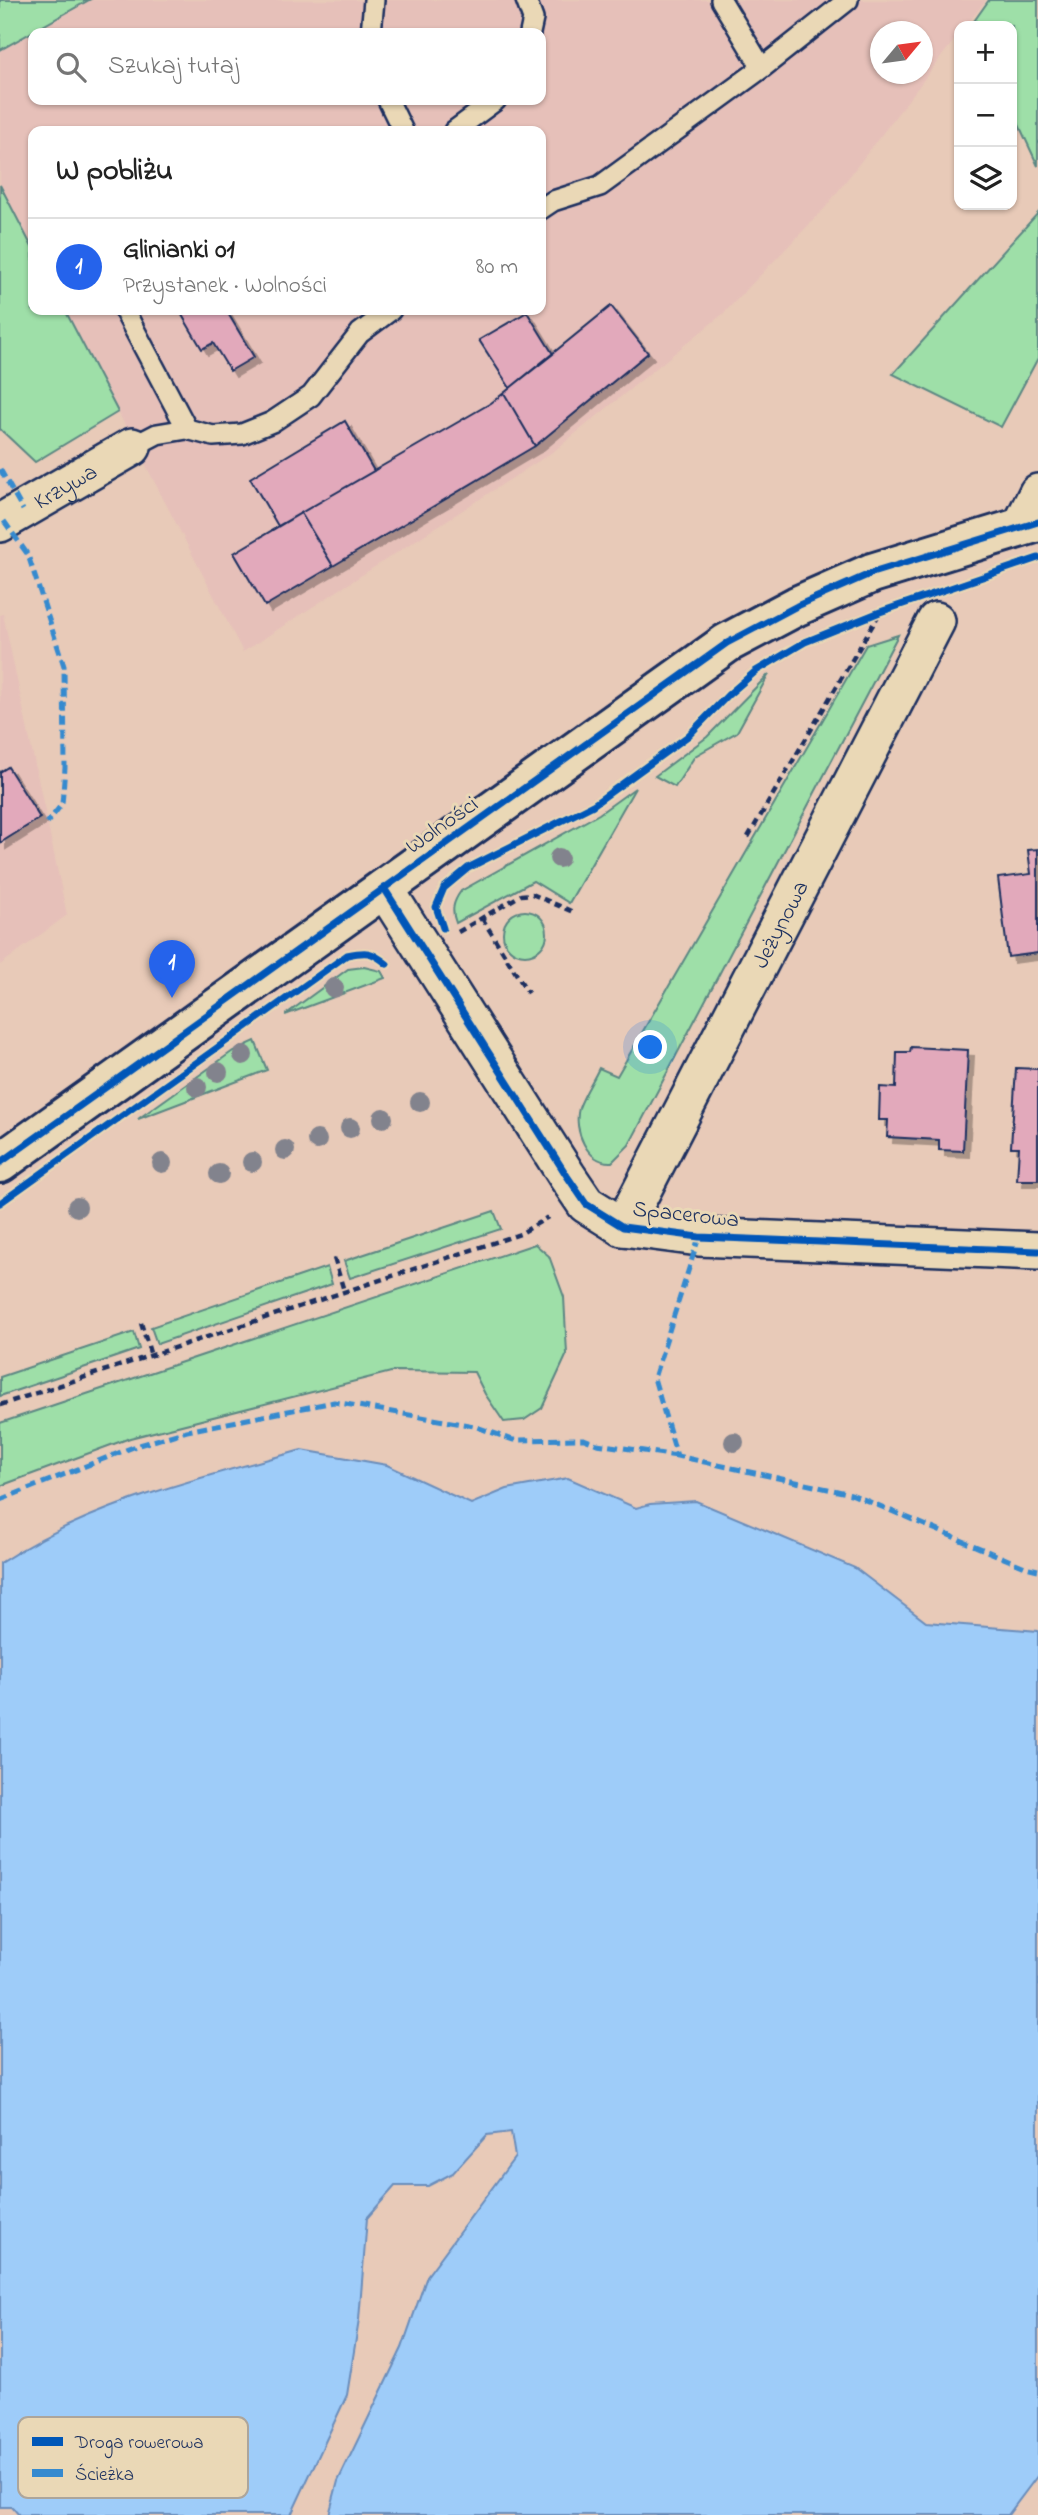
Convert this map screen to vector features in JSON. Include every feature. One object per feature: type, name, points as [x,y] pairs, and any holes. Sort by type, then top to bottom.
[{"type":"street","name":"Krzywa","points":[[0,523],[132,447]]},
{"type":"street","points":[[1029,525],[1038,493]]},
{"type":"street","name":"Wolności","points":[[0,1163],[727,643],[860,579],[1029,525]]},
{"type":"street","name":"Jeżynowa","points":[[623,1227],[936,621]]},
{"type":"street","name":"Spacerowa","points":[[384,888],[586,1204],[623,1227],[699,1237],[1038,1251]]},
{"type":"lane","points":[[371,28],[374,0]]},
{"type":"lane","points":[[526,0],[533,19],[531,28]]},
{"type":"lane","points":[[721,0],[762,68]]},
{"type":"lane","points":[[546,206],[600,186],[762,68],[848,0]]},
{"type":"lane","points":[[390,105],[401,126]]},
{"type":"lane","points":[[461,126],[489,105]]},
{"type":"lane","points":[[127,315],[187,429]]},
{"type":"lane","points":[[132,447],[157,434],[187,429],[213,436],[242,434],[272,422],[311,396],[372,315]]},
{"type":"lane","points":[[360,333],[384,315]]},
{"type":"path","points":[[748,837],[880,612]]},
{"type":"path","points":[[449,937],[521,895],[532,894],[573,912]]},
{"type":"path","points":[[482,918],[528,993]]},
{"type":"path","points":[[0,1405],[520,1234],[554,1213],[586,1204]]},
{"type":"path","points":[[334,1258],[344,1291]]},
{"type":"path","points":[[141,1323],[151,1356]]},
{"type":"shaded area","points":[[89,0],[986,0],[970,21],[954,21],[954,40],[933,68],[933,21],[870,21],[870,84],[920,84],[825,208],[724,313],[554,451],[243,652],[68,315],[546,315],[546,126],[28,126],[28,239],[0,185],[0,50],[28,34],[28,105],[546,105],[546,28],[39,28]]},
{"type":"shaded area","points":[[3,614],[67,915],[0,965],[0,615]]},
{"type":"green space","points":[[0,0],[89,0],[39,28],[28,28],[28,34],[0,50]]},
{"type":"green space","points":[[989,0],[1038,0],[1038,166],[1017,121],[1017,21],[974,21]]},
{"type":"green space","points":[[0,185],[28,239],[28,315],[68,315],[118,412],[35,462],[0,429]]},
{"type":"green space","points":[[1038,213],[1038,358],[1001,427],[893,374]]},
{"type":"green space","points":[[898,635],[629,1145],[612,1162],[595,1158],[580,1135],[578,1117],[581,1103],[599,1068],[617,1076],[866,645]]},
{"type":"green space","points":[[769,674],[737,732],[695,756],[675,787],[655,776],[707,737]]},
{"type":"green space","points":[[635,788],[569,903],[533,881],[456,923],[454,906],[461,891],[599,814]]},
{"type":"green space","points":[[525,911],[534,912],[541,917],[546,924],[546,942],[541,949],[534,954],[525,955],[516,954],[509,949],[504,942],[503,933],[504,924],[509,917],[516,912]]},
{"type":"green space","points":[[364,967],[381,971],[385,978],[285,1015],[348,969]]},
{"type":"green space","points":[[255,1041],[267,1070],[138,1119],[233,1051]]},
{"type":"green space","points":[[494,1211],[501,1229],[350,1278],[344,1261]]},
{"type":"green space","points":[[535,1244],[549,1256],[564,1297],[567,1354],[542,1408],[524,1420],[504,1422],[474,1372],[395,1371],[130,1438],[0,1486],[0,1423]]},
{"type":"green space","points":[[327,1267],[332,1284],[157,1344],[151,1327]]},
{"type":"green space","points":[[134,1332],[139,1349],[0,1396],[0,1377]]},
{"type":"water","points":[[302,1450],[387,1465],[471,1504],[507,1489],[568,1478],[636,1508],[650,1504],[696,1501],[855,1568],[926,1622],[1038,1631],[1038,2475],[1008,2515],[329,2515],[338,2481],[402,2348],[427,2276],[515,2157],[511,2132],[487,2135],[453,2173],[428,2186],[395,2186],[367,2218],[359,2320],[347,2395],[291,2515],[19,2515],[12,2507],[0,2507],[0,1563],[71,1524],[185,1483]]},
{"type":"building","points":[[611,306],[648,353],[535,446],[504,393]]},
{"type":"building","points":[[182,315],[229,315],[254,357],[230,371],[213,343],[202,349]]},
{"type":"building","points":[[522,315],[529,315],[553,354],[510,388],[479,340]]},
{"type":"building","points":[[504,393],[535,446],[333,566],[301,513]]},
{"type":"building","points":[[345,421],[374,471],[278,526],[250,478]]},
{"type":"building","points":[[301,513],[333,566],[265,606],[234,553]]},
{"type":"building","points":[[8,767],[40,818],[0,843],[0,772]]},
{"type":"building","points":[[1038,849],[1038,953],[1008,957],[998,878],[1031,874],[1028,850]]},
{"type":"building","points":[[911,1047],[968,1050],[963,1151],[939,1150],[939,1140],[887,1137],[888,1120],[879,1120],[880,1087],[896,1088],[897,1052],[910,1052]]},
{"type":"building","points":[[1016,1068],[1038,1069],[1038,1180],[1017,1180],[1019,1147],[1011,1147]]},
{"type":"marked path","points":[[0,469],[23,510]]},
{"type":"marked path","points":[[4,521],[28,555],[64,666],[65,768],[62,804],[47,823]]},
{"type":"marked path","points":[[699,1237],[654,1378],[677,1456],[851,1494],[1025,1567],[1038,1570]]},
{"type":"marked path","points":[[0,1500],[136,1446],[187,1431],[334,1402],[474,1426],[513,1440],[584,1439],[597,1444],[677,1456]]},
{"type":"cycle path","points":[[0,1163],[727,643],[797,606],[872,573],[1038,522]]},
{"type":"cycle path","points":[[443,928],[436,907],[444,888],[468,868],[593,805],[688,736],[756,671],[805,642],[880,612],[1038,558]]},
{"type":"cycle path","points":[[384,888],[586,1204],[623,1227],[699,1237],[1038,1251]]},
{"type":"cycle path","points":[[0,1203],[347,955],[368,953],[387,964]]},
{"type":"place","name":"Glinianki 01","points":[[172,998]]}]
